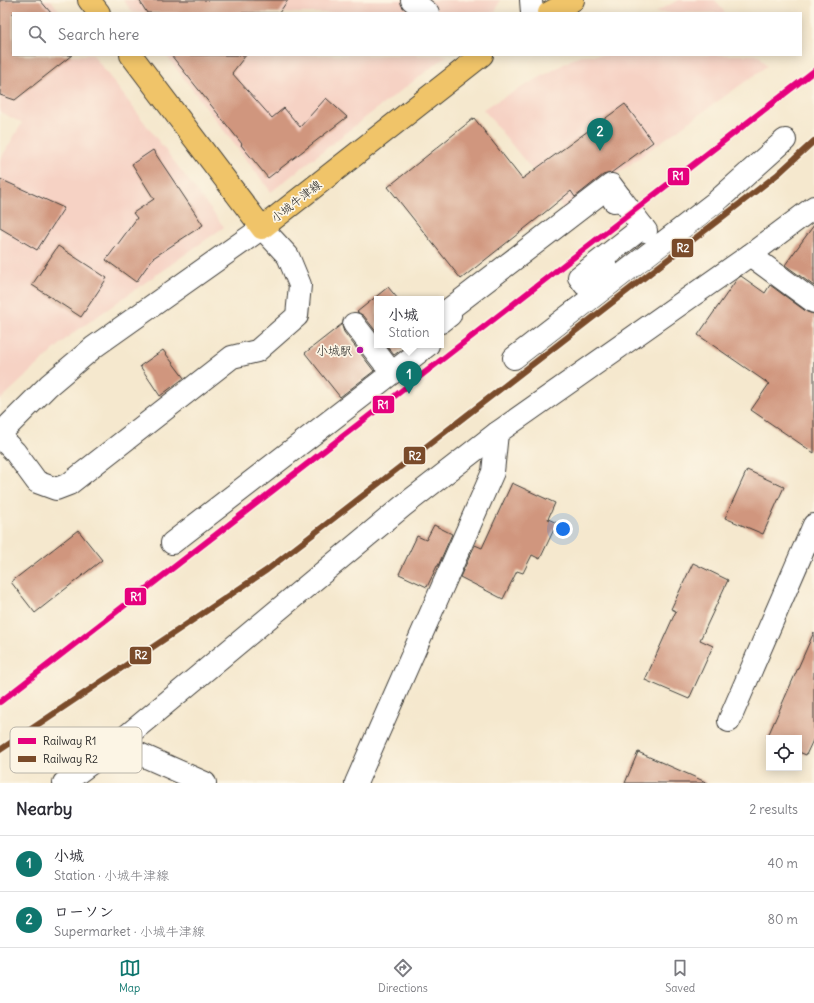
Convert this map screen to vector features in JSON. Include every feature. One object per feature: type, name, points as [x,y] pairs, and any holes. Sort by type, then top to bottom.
[{"type":"main road","points":[[89,0],[98,12]]},
{"type":"main road","points":[[551,12],[573,0]]},
{"type":"main road","name":"小城牛津線","points":[[132,56],[262,228],[478,56]]},
{"type":"street","points":[[412,0],[427,12]]},
{"type":"street","points":[[531,0],[532,12]]},
{"type":"street","points":[[514,358],[648,240],[717,201],[785,140]]},
{"type":"street","points":[[444,320],[450,315],[447,311],[614,201],[648,240]]},
{"type":"street","points":[[137,727],[403,506],[498,433],[750,255],[814,207]]},
{"type":"street","points":[[262,228],[288,256],[300,285],[297,316],[257,351],[232,357],[69,484],[56,489],[37,482],[15,452],[0,435],[49,385],[94,348],[262,228]]},
{"type":"street","points":[[750,255],[814,302]]},
{"type":"street","points":[[444,332],[520,264]]},
{"type":"street","points":[[354,324],[389,369]]},
{"type":"street","points":[[389,369],[409,348]]},
{"type":"street","points":[[172,543],[389,369],[423,348]]},
{"type":"street","points":[[356,783],[493,472],[498,433]]},
{"type":"street","points":[[729,721],[814,525]]},
{"type":"street","points":[[142,755],[205,783]]},
{"type":"street","points":[[64,783],[78,773]]},
{"type":"shaded area","points":[[0,0],[51,0],[60,12],[12,12],[12,56],[94,56],[224,227],[68,337],[0,400],[0,160],[22,123],[0,112]]},
{"type":"shaded area","points":[[123,0],[500,0],[495,12],[132,12]]},
{"type":"shaded area","points":[[678,0],[715,0],[724,12],[657,12]]},
{"type":"shaded area","points":[[167,56],[447,56],[366,117],[271,192]]},
{"type":"shaded area","points":[[578,56],[760,56],[767,66],[612,177],[566,212],[483,109]]},
{"type":"building","points":[[0,0],[40,0],[50,12],[12,12],[12,56],[71,56],[15,100],[0,95]]},
{"type":"building","points":[[139,0],[288,0],[280,12],[146,12]]},
{"type":"building","points":[[172,56],[245,56],[232,73],[272,118],[284,108],[300,127],[326,98],[347,117],[268,178],[241,145],[242,144]]},
{"type":"building","points":[[625,104],[653,142],[611,173],[603,175],[575,197],[571,191],[461,279],[388,187],[474,118],[522,179]]},
{"type":"building","points":[[153,150],[203,225],[153,258],[136,282],[106,260],[137,218],[133,213],[154,199],[132,164]]},
{"type":"building","points":[[0,179],[64,208],[37,250],[0,228]]},
{"type":"building","points":[[814,225],[814,286],[785,265]]},
{"type":"building","points":[[58,246],[107,278],[81,317],[32,285]]},
{"type":"building","points":[[741,276],[765,293],[770,285],[807,312],[814,314],[814,453],[751,410],[769,384],[698,335],[737,279]]},
{"type":"building","points":[[388,287],[396,296],[377,296]]},
{"type":"building","points":[[374,298],[374,329],[364,316],[357,312]]},
{"type":"building","points":[[342,324],[344,332],[374,371],[340,397],[305,353]]},
{"type":"building","points":[[388,348],[404,348],[394,355]]},
{"type":"building","points":[[163,350],[184,378],[160,396],[140,366]]},
{"type":"building","points":[[747,470],[784,487],[763,534],[725,518]]},
{"type":"building","points":[[512,483],[555,503],[548,519],[557,523],[540,559],[532,555],[523,573],[517,571],[503,599],[460,577],[475,545],[482,548]]},
{"type":"building","points":[[434,525],[452,534],[427,587],[399,574],[417,536],[426,540]]},
{"type":"building","points":[[78,530],[102,560],[35,613],[11,582]]},
{"type":"building","points":[[693,563],[728,580],[700,640],[713,646],[689,699],[645,680],[676,611],[671,609]]},
{"type":"building","points":[[814,632],[814,738],[806,755],[802,753],[802,735],[768,735]]},
{"type":"building","points":[[638,752],[708,783],[625,783]]},
{"type":"rail line","name":"R1","points":[[0,702],[814,71]]},
{"type":"rail line","name":"R2","points":[[34,727],[267,570],[778,174],[814,141]]},
{"type":"rail line","name":"R2","points":[[0,750],[10,743]]},
{"type":"place","name":"ローソン","points":[[600,151]]},
{"type":"place","name":"小城駅","points":[[360,350]]},
{"type":"place","name":"小城","points":[[409,394]]}]
